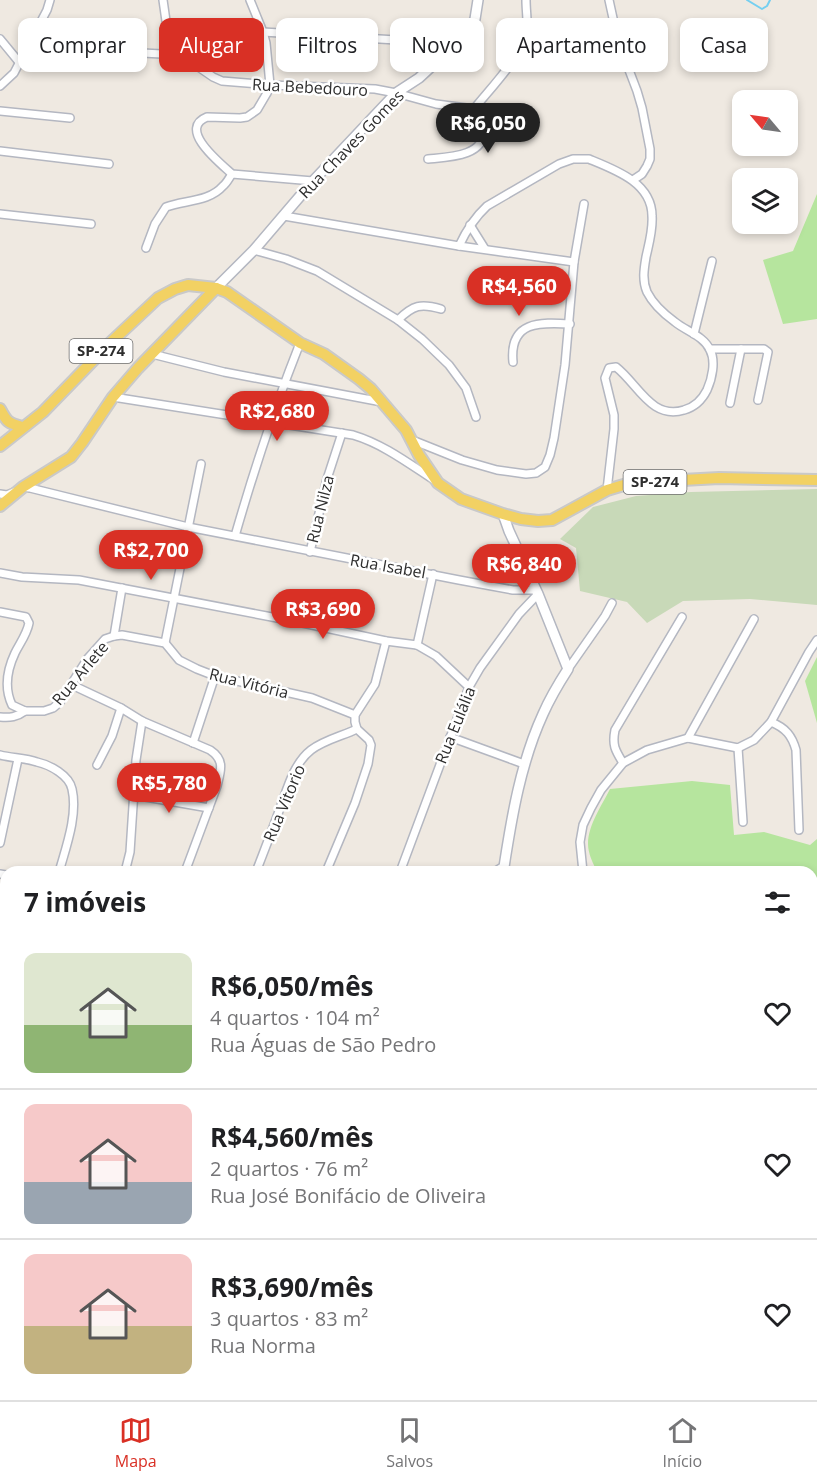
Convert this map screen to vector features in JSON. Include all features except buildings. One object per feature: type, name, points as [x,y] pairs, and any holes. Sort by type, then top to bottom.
[{"type":"main road","name":"SP-274","points":[[0,446],[43,412],[109,344],[158,298],[188,285],[216,288],[227,292],[300,343],[324,354],[345,368],[371,389],[406,430],[438,483],[461,499],[502,514],[521,519],[552,520],[607,490],[645,482],[719,478],[817,480]]},
{"type":"main road","points":[[0,506],[20,489],[71,457],[113,397],[216,288]]},
{"type":"main road","points":[[0,409],[6,421],[22,427]]},
{"type":"street","points":[[43,18],[50,0]]},
{"type":"street","points":[[163,0],[166,18]]},
{"type":"street","points":[[250,0],[257,18]]},
{"type":"street","name":"Rua Chaves Gomes","points":[[475,18],[478,0]]},
{"type":"street","points":[[428,159],[465,154],[477,148],[484,136],[485,124],[474,109],[519,53],[527,31],[526,0]]},
{"type":"street","points":[[609,0],[618,41],[642,108],[648,139],[650,159],[642,174],[633,180]]},
{"type":"street","points":[[264,32],[390,40]]},
{"type":"street","points":[[264,37],[270,85],[262,102],[253,114],[247,117],[202,119],[196,128],[197,135],[202,144],[231,174],[313,181]]},
{"type":"street","points":[[0,39],[18,61]]},
{"type":"street","points":[[0,86],[14,74],[18,64]]},
{"type":"street","name":"Rua Bebedouro","points":[[206,72],[222,81],[232,83],[375,90],[436,104],[474,109]]},
{"type":"street","name":"Rua Chaves Gomes","points":[[216,288],[254,250],[313,181],[396,93],[425,72]]},
{"type":"street","points":[[0,111],[70,118]]},
{"type":"street","points":[[0,151],[109,164]]},
{"type":"street","points":[[459,246],[470,225],[487,206],[553,167],[573,159],[589,159],[633,180],[650,202],[653,214],[652,230],[644,269],[644,283],[648,293],[663,313],[702,340],[710,350],[712,373],[706,392],[700,401],[687,410],[677,412],[657,408],[645,398],[622,371],[616,367],[609,368],[605,378],[614,415],[614,429],[607,490]]},
{"type":"street","points":[[146,248],[155,224],[166,207],[214,194],[231,174]]},
{"type":"street","points":[[412,440],[462,460],[497,470],[526,474],[536,473],[545,467],[554,438],[570,324],[574,262],[584,204]]},
{"type":"street","points":[[0,214],[91,224]]},
{"type":"street","points":[[284,216],[459,246],[574,262]]},
{"type":"street","points":[[470,225],[485,249]]},
{"type":"street","points":[[254,250],[317,271],[398,320],[449,365],[466,388],[476,417]]},
{"type":"street","points":[[694,334],[712,261]]},
{"type":"street","points":[[398,320],[415,307],[423,305],[441,309]]},
{"type":"street","points":[[513,362],[515,339],[527,327],[546,323],[570,324]]},
{"type":"street","points":[[235,536],[270,423],[300,343]]},
{"type":"street","points":[[730,403],[741,349]]},
{"type":"street","points":[[710,350],[764,349],[768,352],[758,400]]},
{"type":"street","points":[[152,354],[224,372],[382,402]]},
{"type":"street","points":[[113,397],[342,433],[379,446],[438,483]]},
{"type":"street","name":"Rua Nilza","points":[[310,552],[327,479],[342,433]]},
{"type":"street","points":[[114,636],[136,637],[165,643],[201,464]]},
{"type":"street","name":"Rua Isabel","points":[[0,495],[30,488],[188,527],[513,590],[537,592]]},
{"type":"street","points":[[502,514],[568,669]]},
{"type":"street","points":[[0,573],[22,577],[79,580],[386,641],[417,645],[436,656],[469,687]]},
{"type":"street","points":[[417,645],[433,574]]},
{"type":"street","name":"Rua Arlete","points":[[0,717],[18,716],[25,711],[44,711],[60,702],[88,658],[105,639],[114,636],[122,588]]},
{"type":"street","name":"Rua Eulália","points":[[402,866],[469,687],[480,668],[537,592]]},
{"type":"street","points":[[502,866],[524,764],[542,715],[568,669],[612,603]]},
{"type":"street","points":[[0,612],[26,617],[29,622],[7,680],[7,690],[12,705],[25,711]]},
{"type":"street","points":[[623,763],[615,750],[613,740],[615,730],[682,617]]},
{"type":"street","points":[[688,738],[754,619]]},
{"type":"street","points":[[582,866],[580,842],[583,825],[601,790],[623,763],[647,750],[688,738],[738,748],[754,740],[771,722],[817,640]]},
{"type":"street","points":[[329,866],[355,803],[371,754],[369,740],[357,729],[355,715],[375,684],[386,641]]},
{"type":"street","name":"Rua Vitória","points":[[165,643],[179,660],[215,676],[312,698],[355,715]]},
{"type":"street","points":[[193,743],[215,676]]},
{"type":"street","points":[[72,685],[121,708],[142,721],[217,754],[220,759],[220,775],[187,866]]},
{"type":"street","points":[[97,765],[112,736],[121,708]]},
{"type":"street","points":[[126,866],[130,852],[136,760],[142,721]]},
{"type":"street","points":[[771,722],[788,732],[796,750],[799,830]]},
{"type":"street","name":"Rua Vitorio","points":[[258,866],[289,786],[302,760],[310,751],[322,744],[357,729]]},
{"type":"street","points":[[450,737],[524,764]]},
{"type":"street","points":[[738,748],[743,822]]},
{"type":"street","points":[[0,755],[48,766],[66,778],[72,788],[72,818],[61,866]]},
{"type":"street","points":[[0,843],[18,759]]},
{"type":"street","points":[[134,795],[208,808]]},
{"type":"green space","points":[[817,194],[817,319],[783,324],[763,260],[793,251]]},
{"type":"green space","points":[[817,489],[817,605],[750,599],[683,601],[647,623],[627,602],[580,591],[576,548],[560,539],[593,507],[636,496],[691,492]]},
{"type":"green space","points":[[817,657],[817,723],[805,681]]},
{"type":"green space","points":[[692,781],[730,785],[734,835],[764,832],[810,845],[817,839],[817,866],[594,866],[588,844],[590,830],[610,789]]},
{"type":"waterway","points":[[747,0],[762,9],[770,0]]}]
